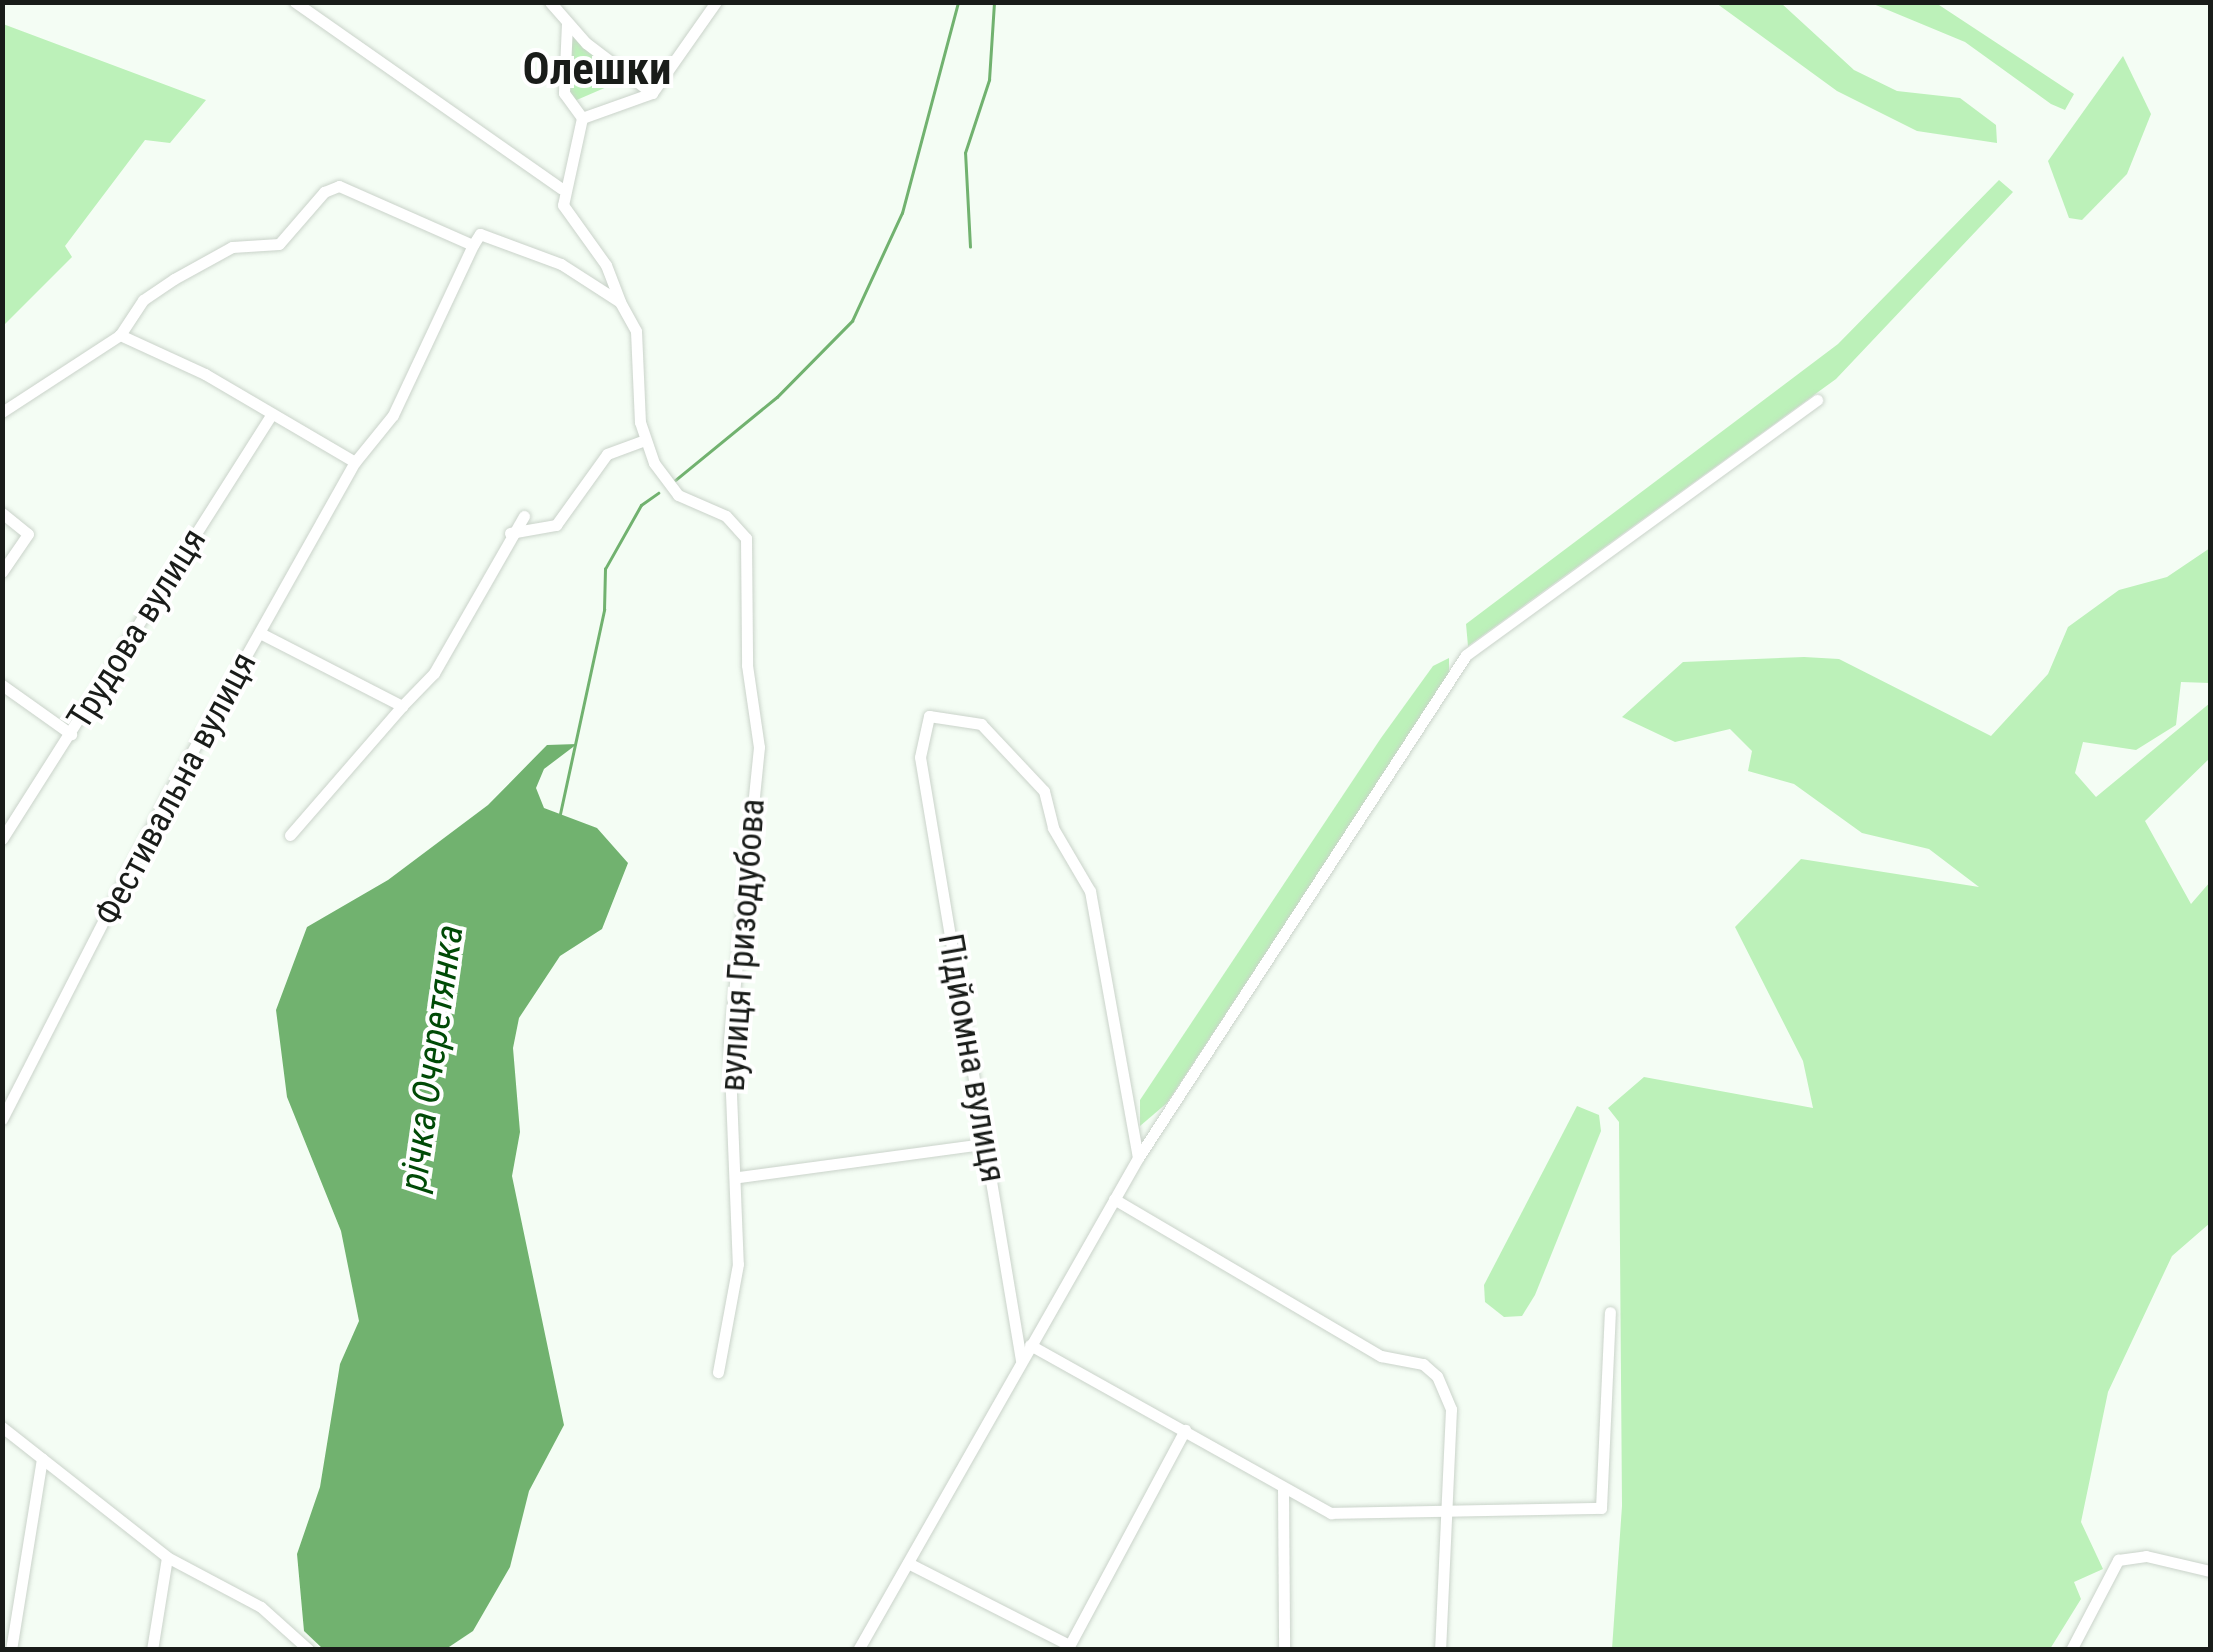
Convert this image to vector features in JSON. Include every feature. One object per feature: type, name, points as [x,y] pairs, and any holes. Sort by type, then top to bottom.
[{"type":"street","points":[[296,2],[561,188]]},
{"type":"street","points":[[550,2],[567,23],[652,93]]},
{"type":"street","points":[[582,118],[652,93],[716,2]]},
{"type":"street","points":[[567,23],[564,94],[582,118]]},
{"type":"street","points":[[510,533],[556,525],[607,454],[645,440],[636,330],[606,265],[563,206],[561,188],[582,118]]},
{"type":"street","points":[[2,412],[120,335],[144,300],[174,279],[232,247],[279,244],[324,192],[340,186],[472,245],[480,234],[562,264],[620,302]]},
{"type":"street","name":"Фестивальна вулиця","points":[[2,1120],[355,462],[394,415],[472,245]]},
{"type":"street","points":[[120,335],[205,374],[270,417],[355,462]]},
{"type":"street","points":[[858,1650],[1138,1158],[1466,655],[1817,400]]},
{"type":"street","name":"Трудова вулиця","points":[[2,839],[270,417]]},
{"type":"street","name":"вулиця Гризодубова","points":[[645,440],[664,480],[695,503],[736,525],[749,546],[747,665],[759,747],[729,1044],[739,1177],[738,1264],[718,1372]]},
{"type":"street","points":[[2,513],[28,534],[2,572]]},
{"type":"street","points":[[290,836],[434,673],[510,533],[524,516]]},
{"type":"street","points":[[260,634],[402,706]]},
{"type":"street","points":[[2,685],[71,734]]},
{"type":"street","name":"Підйомна вулиця","points":[[1022,1360],[920,757],[929,716],[958,716],[995,733],[1044,791],[1053,828],[1090,890],[1138,1158]]},
{"type":"street","points":[[739,1177],[984,1144]]},
{"type":"street","points":[[1114,1199],[1381,1356],[1422,1364],[1437,1376],[1450,1409],[1440,1650]]},
{"type":"street","points":[[1030,1345],[1332,1513],[1601,1508],[1610,1312]]},
{"type":"street","points":[[2,1427],[167,1557],[262,1607],[309,1650]]},
{"type":"street","points":[[908,1563],[1068,1647],[1185,1430]]},
{"type":"street","points":[[12,1650],[42,1458]]},
{"type":"street","points":[[1283,1488],[1284,1650]]},
{"type":"street","points":[[2071,1650],[2118,1560],[2146,1556],[2210,1571]]},
{"type":"street","points":[[152,1650],[167,1557]]},
{"type":"shaded area","points":[[1716,3],[1781,3],[1854,70],[1897,91],[1960,98],[1996,125],[1997,143],[1917,131],[1837,91]]},
{"type":"shaded area","points":[[1871,3],[1936,3],[2074,94],[2065,110],[2051,104],[1965,42]]},
{"type":"shaded area","points":[[567,23],[630,77],[572,102],[561,69]]},
{"type":"shaded area","points":[[3,24],[206,100],[170,143],[145,140],[65,246],[72,257],[3,326]]},
{"type":"shaded area","points":[[2123,56],[2151,114],[2127,174],[2082,220],[2069,218],[2048,161]]},
{"type":"shaded area","points":[[1999,180],[2013,192],[1836,379],[1468,646],[1466,624],[1838,344]]},
{"type":"shaded area","points":[[2210,548],[2210,683],[2181,682],[2176,725],[2136,750],[2083,742],[2075,773],[2096,797],[2210,703],[2210,758],[2145,821],[2191,904],[2210,882],[2210,1223],[2172,1256],[2108,1392],[2081,1522],[2103,1569],[2074,1582],[2081,1599],[2050,1649],[1612,1649],[1622,1506],[1619,1122],[1608,1108],[1644,1077],[1813,1108],[1803,1061],[1735,927],[1801,859],[1979,887],[1929,849],[1862,833],[1794,784],[1748,771],[1752,751],[1730,729],[1675,742],[1622,717],[1683,662],[1804,657],[1839,659],[1991,736],[2048,674],[2068,627],[2119,590],[2167,577]]},
{"type":"shaded area","points":[[1449,658],[1449,676],[1167,1103],[1140,1126],[1140,1100],[1381,738],[1433,666]]},
{"type":"shaded area","points":[[1577,1106],[1599,1115],[1601,1131],[1535,1295],[1522,1316],[1504,1317],[1485,1302],[1484,1285]]},
{"type":"water","points":[[577,744],[544,769],[536,788],[544,808],[597,828],[628,863],[602,929],[560,956],[519,1018],[513,1048],[520,1132],[512,1176],[564,1425],[529,1491],[510,1567],[473,1631],[446,1649],[323,1649],[304,1631],[297,1554],[320,1487],[340,1364],[359,1321],[341,1231],[287,1097],[276,1010],[307,927],[388,880],[488,805],[547,745]]},
{"type":"waterway","name":"річка Очеретянка","points":[[673,482],[777,397],[852,321],[902,213],[958,2]]},
{"type":"waterway","points":[[970,247],[965,153],[989,80],[994,2]]},
{"type":"waterway","points":[[560,814],[604,610],[605,569],[641,505],[658,493]]},
{"type":"district","name":"Олешки","points":[[597,69]]}]
